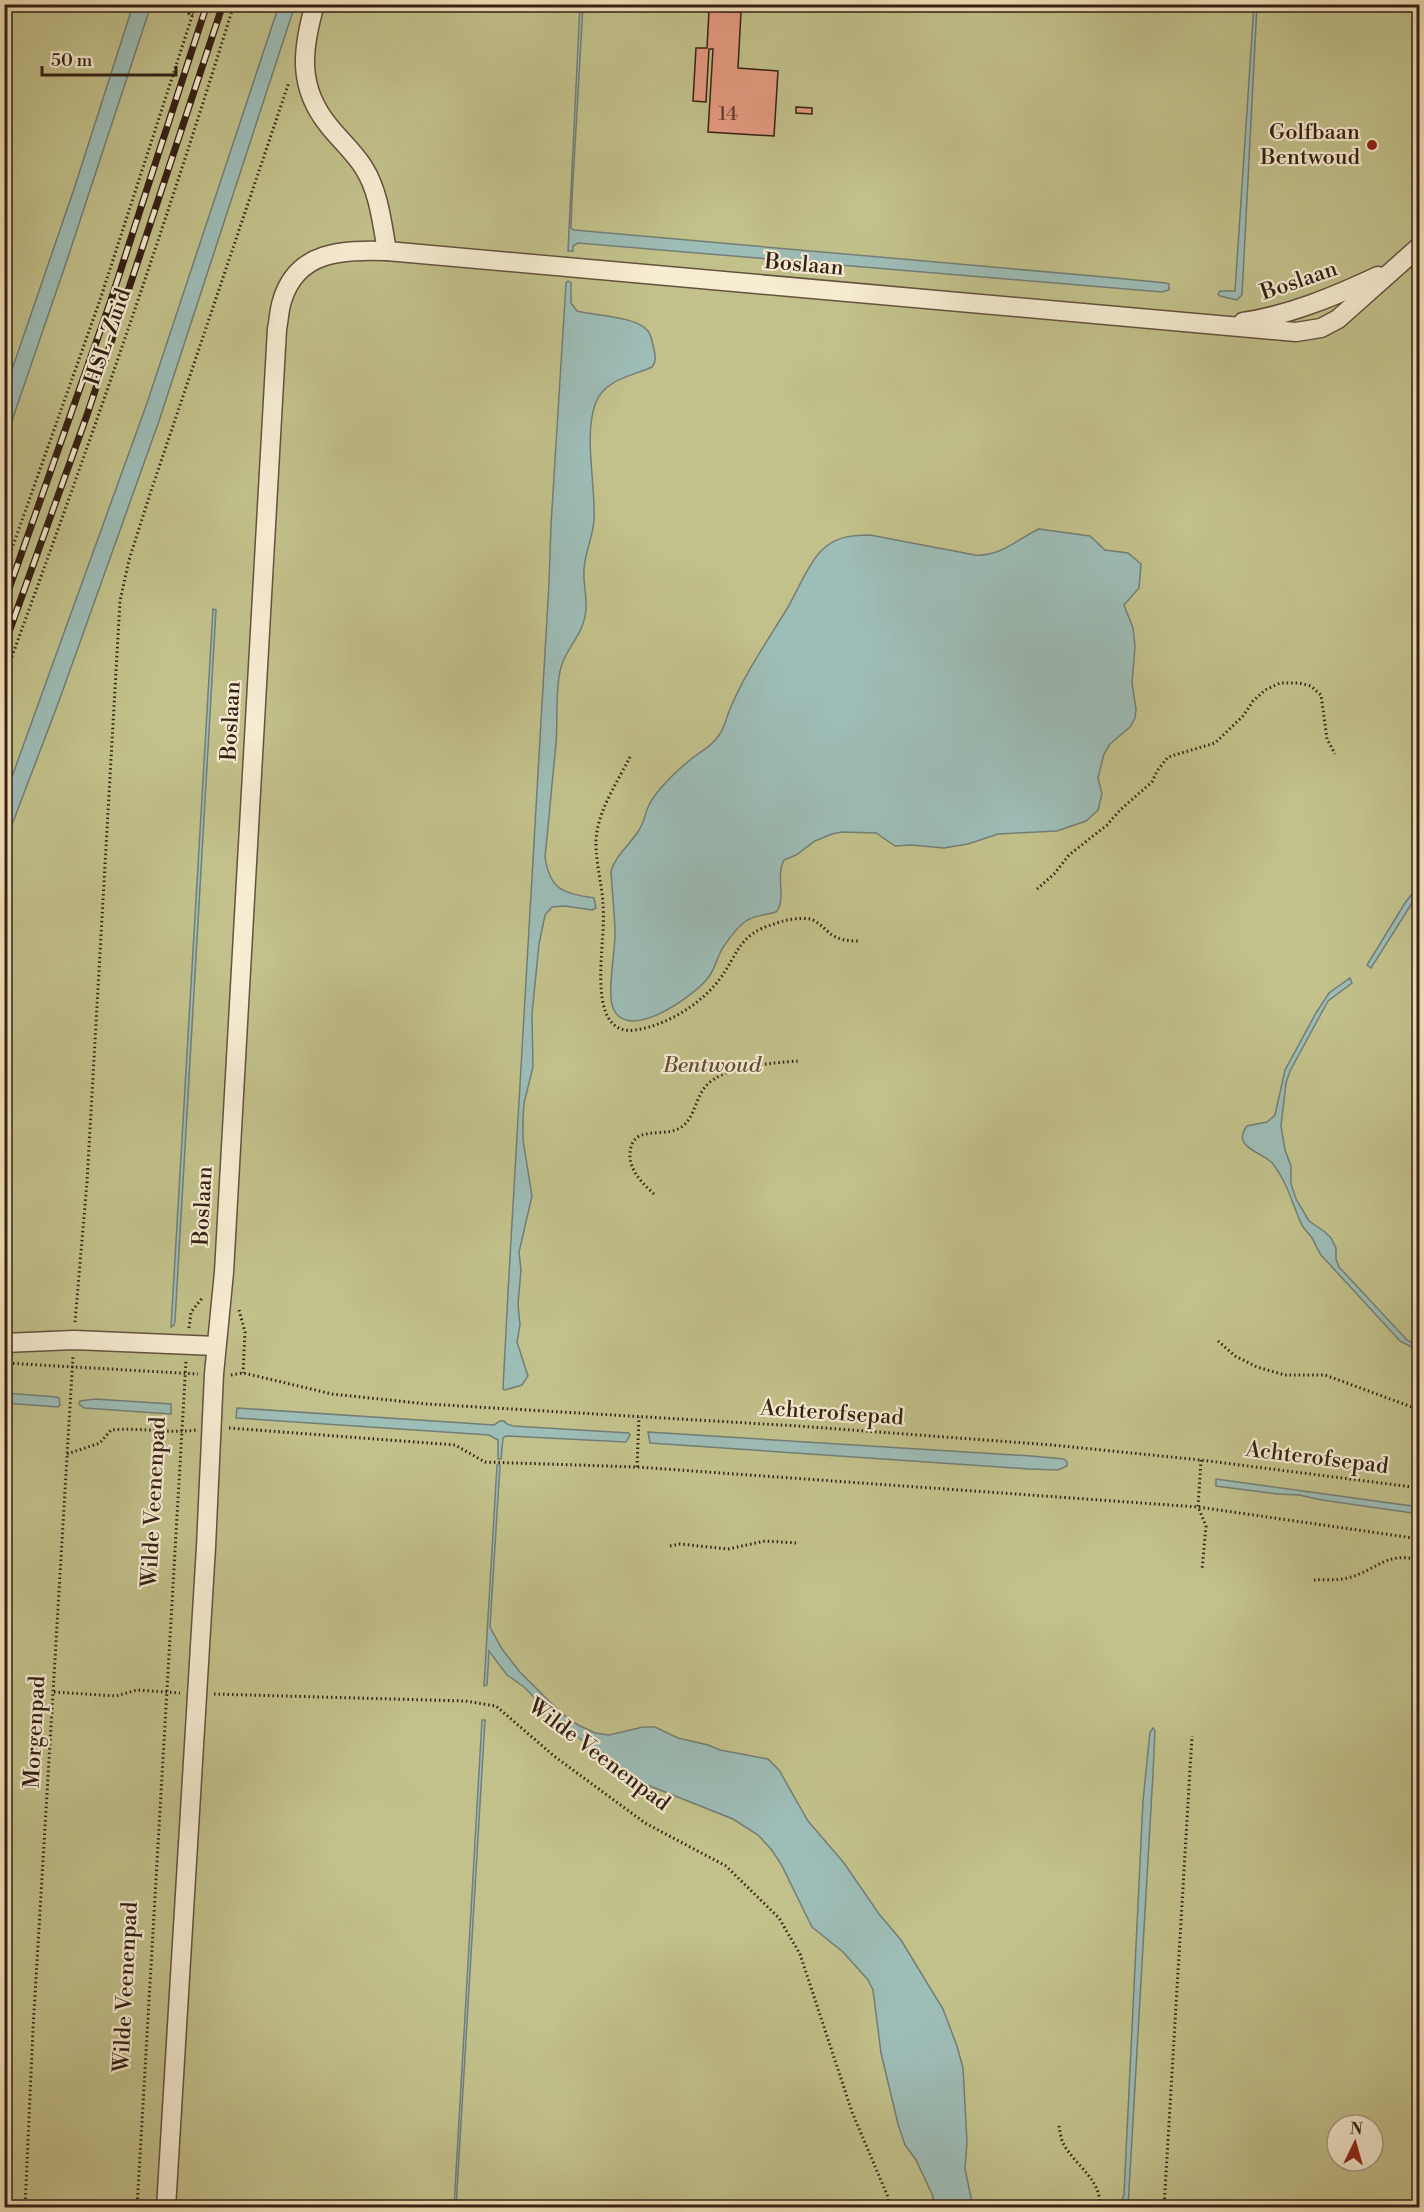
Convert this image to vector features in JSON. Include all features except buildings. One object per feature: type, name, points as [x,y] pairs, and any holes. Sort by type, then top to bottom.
[{"type":"street","points":[[315,4],[304,55],[308,89],[320,114],[357,158],[371,182],[378,204],[387,251]]},
{"type":"street","name":"Boslaan","points":[[216,1346],[224,1272],[277,329],[282,301],[291,280],[306,266],[330,253],[387,251],[1296,332],[1321,328],[1338,319],[1419,246]]},
{"type":"street","name":"Boslaan","points":[[1216,326],[1265,319],[1335,296],[1394,269]]},
{"type":"street","points":[[4,1343],[74,1340],[216,1346],[166,2208]]},
{"type":"path","name":"HSL-Zuid","points":[[4,572],[100,300],[193,15],[194,4]]},
{"type":"path","name":"HSL-Zuid","points":[[4,678],[97,419],[234,4]]},
{"type":"path","name":"Morgenpad","points":[[25,2208],[67,1454],[87,1182],[120,601],[129,560],[148,500],[290,78]]},
{"type":"path","points":[[1037,889],[1069,855],[1107,825],[1120,810],[1152,782],[1168,757],[1215,743],[1243,716],[1253,701],[1266,690],[1280,683],[1311,686],[1321,695],[1327,739],[1335,754]]},
{"type":"path","points":[[630,757],[596,833],[604,906],[602,1000],[607,1017],[619,1029],[630,1031],[650,1028],[674,1017],[700,999],[719,980],[741,942],[772,924],[792,919],[811,919],[833,936],[858,941]]},
{"type":"path","points":[[654,1194],[641,1182],[631,1166],[629,1154],[632,1143],[639,1137],[683,1126],[692,1114],[706,1086],[717,1076],[798,1061]]},
{"type":"path","points":[[4,1363],[186,1373],[191,1312],[204,1296]]},
{"type":"path","points":[[1218,1341],[1235,1356],[1257,1367],[1285,1375],[1325,1375],[1419,1410]]},
{"type":"path","name":"Wilde Veenenpad","points":[[137,2208],[186,1373]]},
{"type":"path","name":"Achterofsepad","points":[[243,1373],[332,1394],[427,1404],[1029,1443],[1201,1460],[1419,1488]]},
{"type":"path","points":[[637,1467],[639,1417]]},
{"type":"path","points":[[67,1454],[100,1443],[111,1430],[129,1428],[182,1432],[211,1427],[455,1445],[485,1462],[637,1467],[1198,1508],[1419,1539]]},
{"type":"path","points":[[1201,1460],[1198,1508],[1206,1527],[1202,1570]]},
{"type":"path","points":[[669,1546],[680,1544],[728,1550],[765,1541],[796,1543]]},
{"type":"path","points":[[1314,1580],[1346,1579],[1384,1561],[1405,1556],[1419,1560]]},
{"type":"path","name":"Wilde Veenenpad","points":[[54,1692],[116,1696],[137,1690],[197,1694],[465,1701],[496,1706],[554,1756],[645,1823],[726,1866],[779,1918],[800,1954],[852,2112],[888,2197],[889,2208]]},
{"type":"path","points":[[1164,2208],[1192,1736]]},
{"type":"path","points":[[1419,1775],[1419,1791]]},
{"type":"path","points":[[1059,2126],[1064,2144],[1094,2183],[1101,2198],[1100,2208]]},
{"type":"green space","name":"Bentwoud","points":[[5,5],[1419,5],[1419,2207],[5,2208]]},
{"type":"water","points":[[133,5],[151,5],[5,441],[5,390],[74,189]]},
{"type":"water","points":[[279,5],[295,5],[159,421],[59,701],[5,843],[5,796],[147,403]]},
{"type":"water","points":[[580,5],[583,5],[571,228],[574,230],[1166,283],[1169,284],[1169,290],[1162,292],[578,243],[573,246],[573,251],[568,251]]},
{"type":"water","points":[[1254,5],[1257,5],[1242,295],[1237,300],[1218,294],[1220,291],[1235,291]]},
{"type":"water","points":[[568,281],[571,283],[571,303],[577,311],[625,319],[635,322],[648,331],[654,349],[655,363],[652,367],[620,379],[606,388],[600,394],[592,415],[590,445],[594,520],[584,569],[586,610],[582,627],[560,671],[556,744],[545,857],[547,868],[555,884],[567,892],[594,898],[596,908],[592,910],[565,906],[552,907],[545,915],[539,944],[532,1014],[533,1067],[524,1103],[523,1118],[523,1140],[532,1196],[519,1252],[520,1325],[517,1342],[528,1376],[522,1385],[505,1390],[503,1389],[508,1292],[551,525],[566,283]]},
{"type":"water","points":[[1039,529],[1090,536],[1105,550],[1128,553],[1141,564],[1139,588],[1124,605],[1133,628],[1135,647],[1132,683],[1135,718],[1130,727],[1110,744],[1104,754],[1098,778],[1102,794],[1098,810],[1086,821],[1057,831],[998,834],[968,844],[944,848],[895,846],[876,833],[842,832],[815,841],[796,855],[784,860],[780,873],[781,901],[776,912],[752,917],[739,927],[722,949],[710,975],[701,986],[661,1013],[646,1019],[632,1021],[621,1018],[613,1008],[611,1001],[615,919],[611,871],[620,854],[641,827],[649,805],[656,794],[679,770],[713,743],[721,732],[750,670],[820,552],[831,543],[843,538],[870,535],[984,555],[1001,550]]},
{"type":"water","points":[[213,609],[216,610],[175,1321],[171,1327]]},
{"type":"water","points":[[1419,885],[1419,892],[1371,968],[1367,965],[1405,903]]},
{"type":"water","points":[[1350,978],[1352,983],[1328,1001],[1290,1071],[1286,1083],[1281,1126],[1285,1150],[1291,1166],[1291,1184],[1296,1199],[1309,1221],[1331,1238],[1336,1248],[1339,1267],[1407,1340],[1419,1347],[1419,1351],[1400,1341],[1321,1255],[1302,1225],[1278,1171],[1269,1160],[1245,1145],[1243,1140],[1243,1133],[1247,1126],[1267,1122],[1275,1115],[1285,1070],[1316,1013],[1329,993]]},
{"type":"water","points":[[4,1393],[57,1397],[60,1405],[58,1407],[5,1403]]},
{"type":"water","points":[[95,1399],[171,1404],[171,1414],[84,1408],[79,1404],[80,1401]]},
{"type":"water","points":[[237,1408],[494,1425],[504,1421],[513,1426],[629,1433],[630,1435],[626,1442],[506,1436],[503,1438],[501,1459],[498,1459],[498,1440],[489,1435],[236,1418]]},
{"type":"water","points":[[648,1432],[1031,1456],[1064,1459],[1067,1466],[1058,1470],[1029,1469],[650,1443]]},
{"type":"water","points":[[497,1465],[500,1465],[490,1627],[502,1649],[519,1671],[560,1712],[578,1725],[595,1733],[609,1735],[643,1727],[655,1727],[678,1738],[720,1750],[768,1759],[779,1770],[808,1821],[844,1863],[879,1914],[901,1940],[943,2009],[963,2068],[967,2142],[965,2169],[973,2207],[935,2207],[932,2194],[916,2160],[905,2145],[898,2124],[881,2053],[873,1990],[868,1980],[843,1952],[812,1927],[781,1864],[758,1835],[733,1819],[635,1780],[579,1738],[524,1687],[507,1675],[489,1651],[487,1685],[484,1686]]},
{"type":"water","points":[[1216,1479],[1419,1507],[1419,1514],[1299,1495],[1216,1486]]},
{"type":"water","points":[[482,1720],[485,1720],[456,2207],[454,2207]]},
{"type":"water","points":[[1153,1728],[1155,1731],[1153,1773],[1128,2207],[1120,2207],[1124,2194],[1143,1801],[1150,1732]]},
{"type":"railway","points":[[4,603],[110,303],[207,4]]},
{"type":"railway","points":[[4,646],[87,415],[223,4]]},
{"type":"place","name":"Golfbaan Bentwoud","points":[[1372,145]]}]
